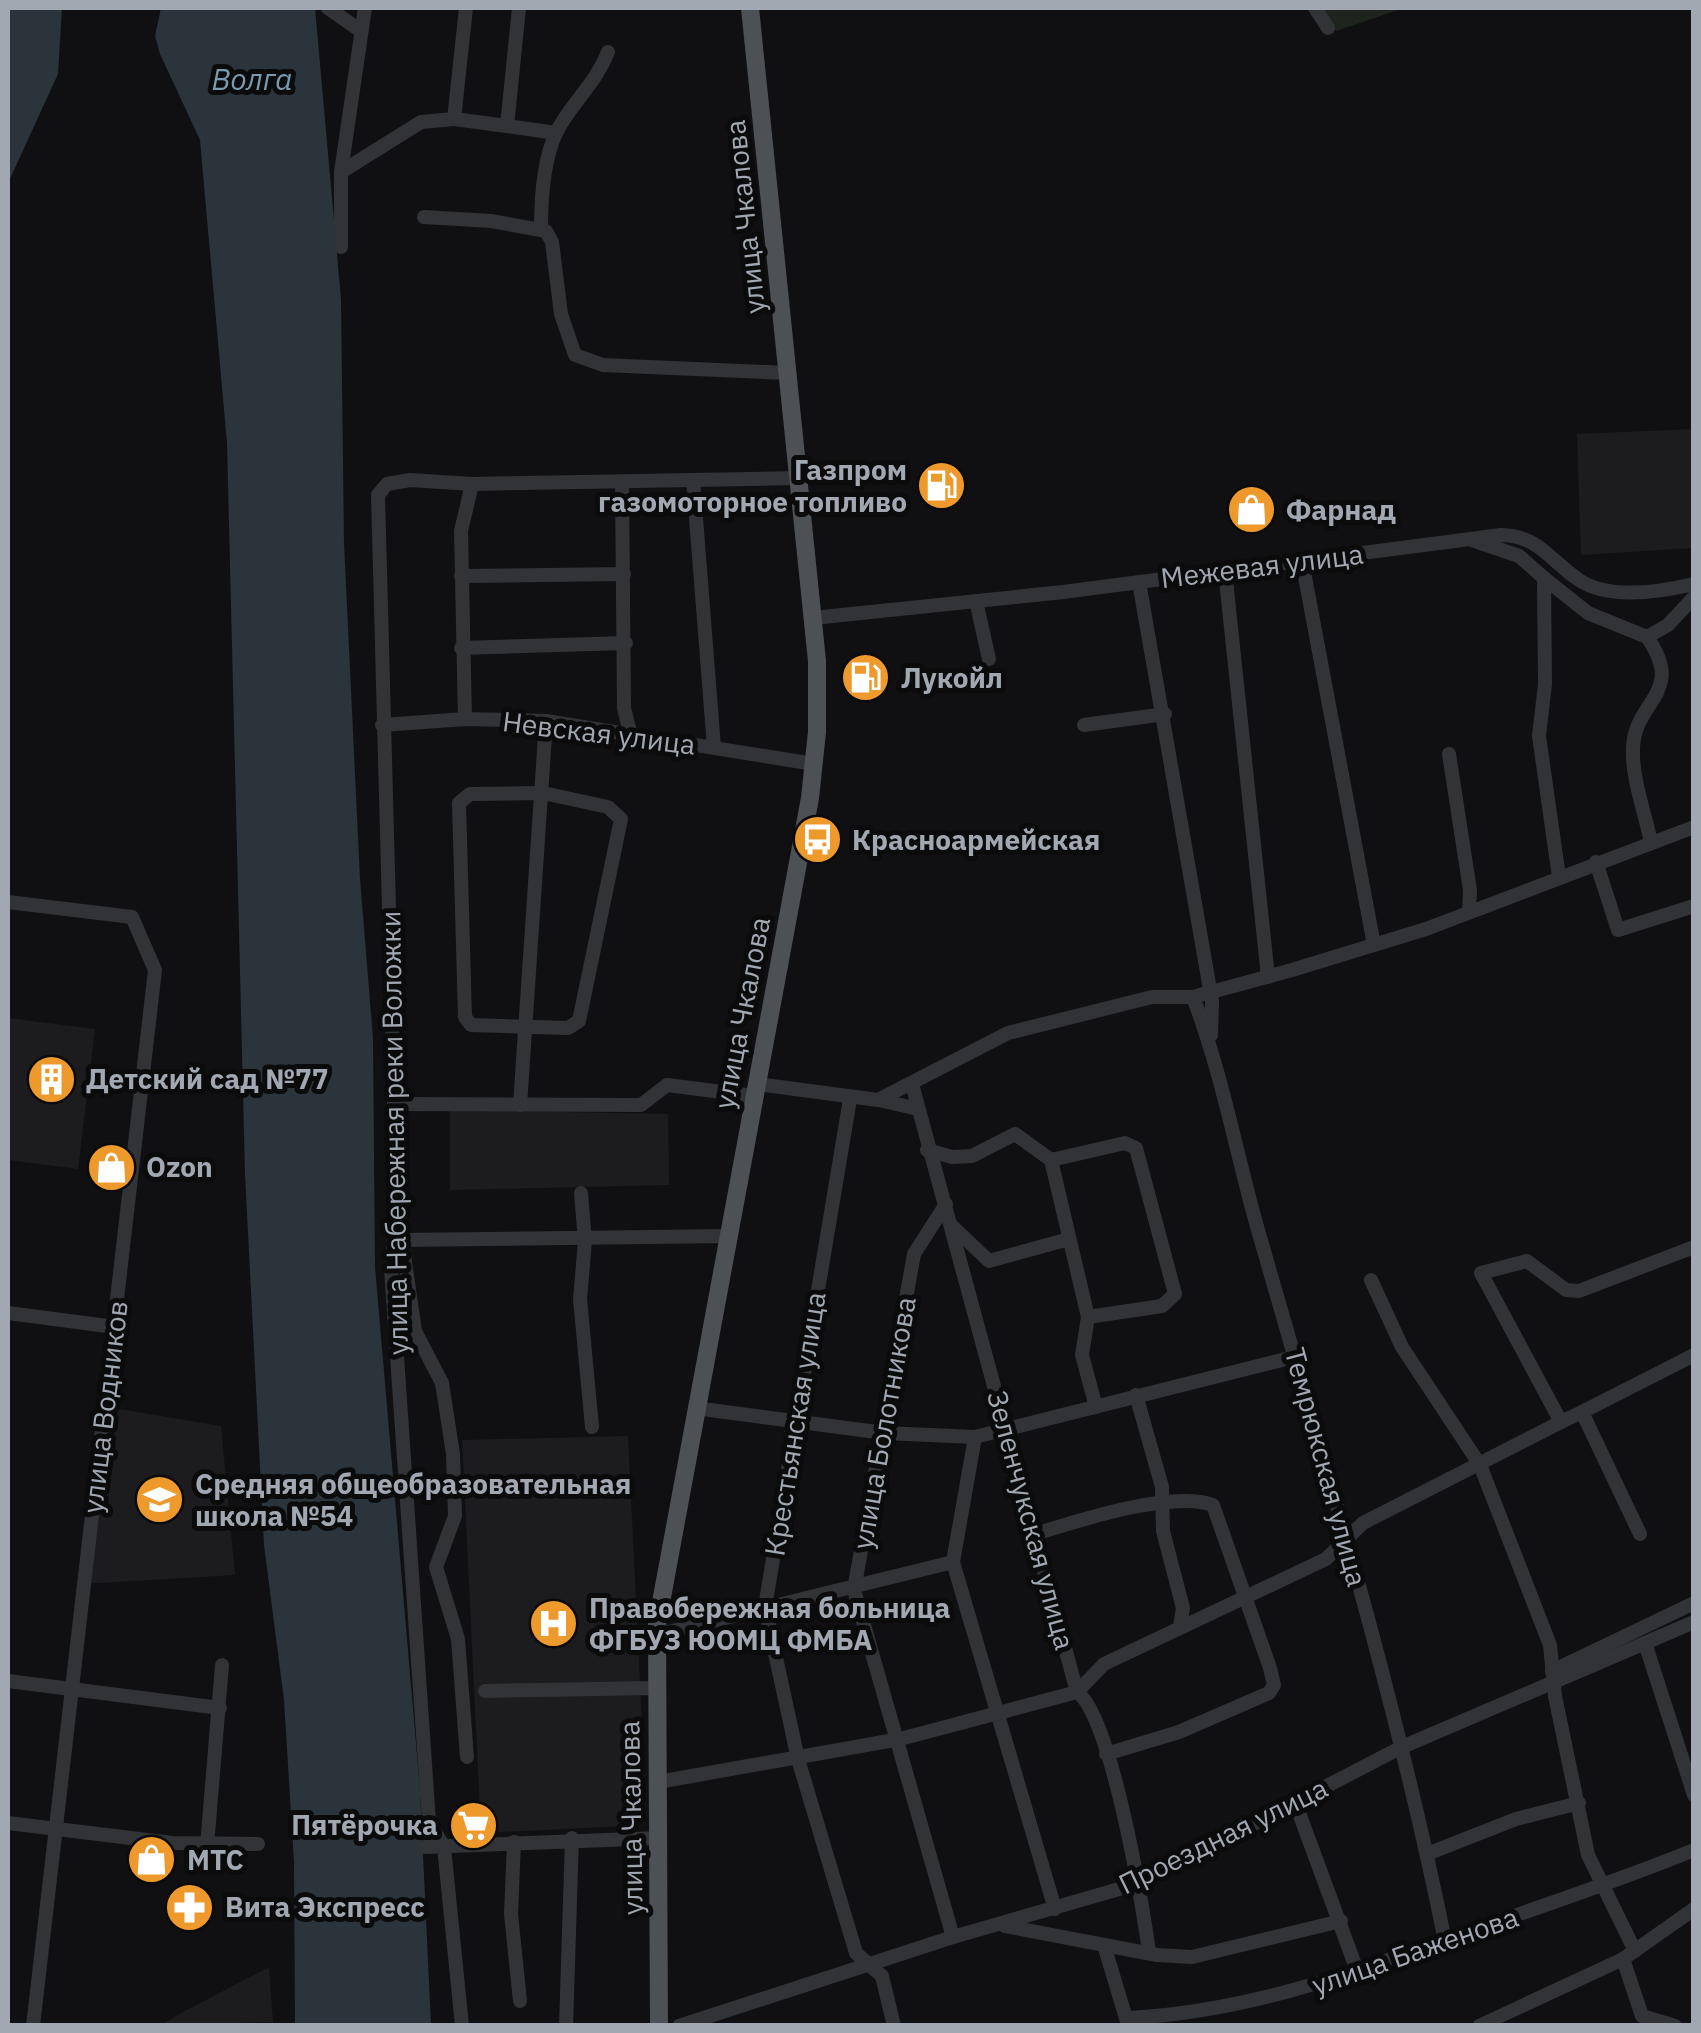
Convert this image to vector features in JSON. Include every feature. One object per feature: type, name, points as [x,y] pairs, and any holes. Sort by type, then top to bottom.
[{"type":"main road","name":"улица Чкалова","points":[[659,2026],[656,1635],[814,764],[818,690],[750,8]]},
{"type":"street","points":[[328,8],[358,29]]},
{"type":"street","points":[[340,247],[341,172],[358,29],[364,8]]},
{"type":"street","points":[[454,119],[466,8]]},
{"type":"street","points":[[507,126],[519,8]]},
{"type":"street","points":[[1316,8],[1328,28]]},
{"type":"street","points":[[608,52],[597,80],[556,133],[541,198],[541,228],[552,242],[561,314],[574,356],[603,365],[788,373]]},
{"type":"street","points":[[341,172],[421,122],[454,119],[556,133]]},
{"type":"street","points":[[424,218],[541,228]]},
{"type":"street","points":[[465,719],[461,532],[472,484],[799,478]]},
{"type":"street","points":[[693,480],[714,747]]},
{"type":"street","name":"улица Набережная реки Воложки","points":[[462,2026],[444,1847],[429,1822],[392,1269],[400,1240],[376,520],[378,495],[392,482],[472,484]]},
{"type":"street","points":[[622,482],[624,708],[630,732]]},
{"type":"street","name":"Межевая улица","points":[[813,618],[1140,582],[1501,534],[1536,541],[1582,582],[1596,588],[1631,592],[1694,584]]},
{"type":"street","points":[[1468,539],[1519,556],[1588,614],[1647,637],[1658,652],[1664,675],[1632,747],[1651,842]]},
{"type":"street","points":[[1302,561],[1374,945]]},
{"type":"street","points":[[1224,571],[1268,978]]},
{"type":"street","points":[[461,576],[624,574]]},
{"type":"street","points":[[1544,578],[1545,684],[1540,736],[1559,877]]},
{"type":"street","points":[[1140,582],[1210,990],[1211,1045]]},
{"type":"street","points":[[1647,637],[1668,625],[1694,596]]},
{"type":"street","points":[[976,601],[990,659]]},
{"type":"street","points":[[461,648],[626,643]]},
{"type":"street","points":[[1084,725],[1165,714]]},
{"type":"street","name":"Невская улица","points":[[382,725],[465,719],[546,722],[630,732],[814,764]]},
{"type":"street","points":[[520,1105],[546,722]]},
{"type":"street","points":[[1450,754],[1470,890],[1469,912]]},
{"type":"street","points":[[470,794],[543,794],[608,807],[617,813],[622,825],[579,1021],[568,1028],[525,1026],[471,1025],[466,1020],[458,803],[470,794]]},
{"type":"street","points":[[878,1100],[1008,1033],[1152,996],[1194,997],[1268,978],[1469,912],[1694,828]]},
{"type":"street","points":[[1596,862],[1618,930],[1694,906]]},
{"type":"street","name":"улица Водников","points":[[8,902],[132,917],[155,970],[34,2026]]},
{"type":"street","name":"Темрюкская улица","points":[[1194,997],[1211,1045],[1256,1224],[1298,1356],[1402,1747],[1444,1940]]},
{"type":"street","name":"Зеленчукская улица","points":[[912,1084],[1077,1692],[1091,1704],[1106,1754],[1140,1883],[1149,1952]]},
{"type":"street","points":[[395,1104],[641,1105],[668,1085],[878,1100],[918,1109]]},
{"type":"street","name":"Крестьянская улица","points":[[850,1099],[765,1608],[798,1760],[856,1954],[882,1976],[894,2026]]},
{"type":"street","points":[[927,1150],[952,1157],[972,1156],[1015,1134],[1051,1160],[1088,1317],[1082,1355],[1096,1407]]},
{"type":"street","points":[[1051,1160],[1125,1143],[1132,1145],[1175,1294],[1162,1306],[1088,1317]]},
{"type":"street","points":[[581,1193],[585,1240],[580,1299],[592,1427]]},
{"type":"street","name":"улица Болотникова","points":[[946,1204],[914,1254],[854,1590],[953,1936]]},
{"type":"street","points":[[952,1226],[989,1261],[1069,1239]]},
{"type":"street","points":[[466,1758],[458,1638],[436,1567],[455,1516],[453,1454],[442,1382],[414,1331],[400,1240],[728,1236]]},
{"type":"street","points":[[1561,1422],[1481,1271],[1527,1261],[1566,1290],[1579,1291],[1694,1247]]},
{"type":"street","points":[[1371,1280],[1402,1348],[1480,1465],[1550,1646],[1588,1855],[1604,1886],[1629,1955],[1642,2016],[1675,2026]]},
{"type":"street","points":[[8,1313],[116,1328]]},
{"type":"street","points":[[695,1408],[884,1433],[975,1437],[1298,1356]]},
{"type":"street","points":[[658,1782],[900,1740],[1077,1692],[1104,1664],[1242,1596],[1326,1560],[1363,1523],[1694,1356]]},
{"type":"street","points":[[1136,1395],[1154,1453],[1163,1531],[1182,1608],[1180,1626]]},
{"type":"street","points":[[1582,1412],[1640,1534]]},
{"type":"street","points":[[975,1437],[953,1562],[1056,1909]]},
{"type":"street","points":[[1035,1534],[1079,1520],[1162,1504],[1202,1502],[1217,1509],[1242,1596],[1270,1668],[1272,1691],[1227,1714],[1106,1754]]},
{"type":"street","points":[[656,1635],[854,1590],[953,1562]]},
{"type":"street","name":"Проездная улица","points":[[679,2026],[953,1936],[1140,1883],[1402,1747],[1553,1676],[1694,1603]]},
{"type":"street","name":"Проездная улица","points":[[1553,1676],[1646,1646],[1694,1622]]},
{"type":"street","points":[[1646,1646],[1694,1795]]},
{"type":"street","points":[[207,1846],[222,1665]]},
{"type":"street","points":[[8,1681],[220,1708]]},
{"type":"street","points":[[485,1690],[657,1688]]},
{"type":"street","points":[[1295,1802],[1342,1921],[1358,1974]]},
{"type":"street","points":[[1427,1854],[1516,1819],[1579,1803]]},
{"type":"street","points":[[8,1822],[207,1846],[258,1844]]},
{"type":"street","points":[[426,1847],[572,1838],[660,1838]]},
{"type":"street","points":[[566,2026],[572,1838]]},
{"type":"street","points":[[514,1842],[511,1914],[520,2000]]},
{"type":"street","name":"улица Баженова","points":[[1128,2022],[1262,2000],[1358,1974],[1694,1850]]},
{"type":"street","points":[[1479,2026],[1629,1955],[1694,1908]]},
{"type":"street","points":[[999,1925],[1149,1952],[1210,1956],[1342,1921]]},
{"type":"street","points":[[1104,1945],[1128,2022]]},
{"type":"shaded area","points":[[1309,8],[1404,8],[1336,31],[1311,15]]},
{"type":"shaded area","points":[[1693,429],[1693,548],[1581,555],[1577,434]]},
{"type":"shaded area","points":[[8,1018],[95,1029],[78,1169],[8,1160]]},
{"type":"shaded area","points":[[450,1110],[668,1114],[669,1185],[450,1190]]},
{"type":"shaded area","name":"Средняя общеобразовательная школа №54","points":[[102,1406],[221,1426],[235,1575],[82,1584]]},
{"type":"shaded area","name":"Правобережная больница ФГБУЗ ЮОМЦ ФМБА","points":[[628,1436],[646,1808],[623,1816],[624,1826],[481,1833],[462,1440]]},
{"type":"shaded area","points":[[269,1967],[273,2022],[161,2025],[183,2012]]},
{"type":"water","points":[[8,8],[62,8],[58,74],[8,183]]},
{"type":"water","name":"Волга","points":[[161,8],[315,8],[341,299],[344,543],[360,879],[373,1038],[375,1267],[420,1790],[431,2025],[295,2025],[294,1862],[284,1700],[264,1545],[245,1174],[227,443],[200,140],[160,54],[155,36]]},
{"type":"place","name":"Газпром газомоторное топливо","points":[[942,486]]},
{"type":"place","name":"Фарнад","points":[[1251,510]]},
{"type":"place","name":"Лукойл","points":[[866,678]]},
{"type":"place","name":"Красноармейская","points":[[817,840]]},
{"type":"place","name":"Детский сад №77","points":[[51,1079]]},
{"type":"place","name":"Ozon","points":[[111,1167]]},
{"type":"place","name":"Средняя общеобразовательная школа №54","points":[[160,1500]]},
{"type":"place","name":"Правобережная больница ФГБУЗ ЮОМЦ ФМБА","points":[[554,1624]]},
{"type":"place","name":"Пятёрочка","points":[[473,1825]]},
{"type":"place","name":"МТС","points":[[152,1860]]},
{"type":"place","name":"Вита Экспресс","points":[[190,1907]]}]
